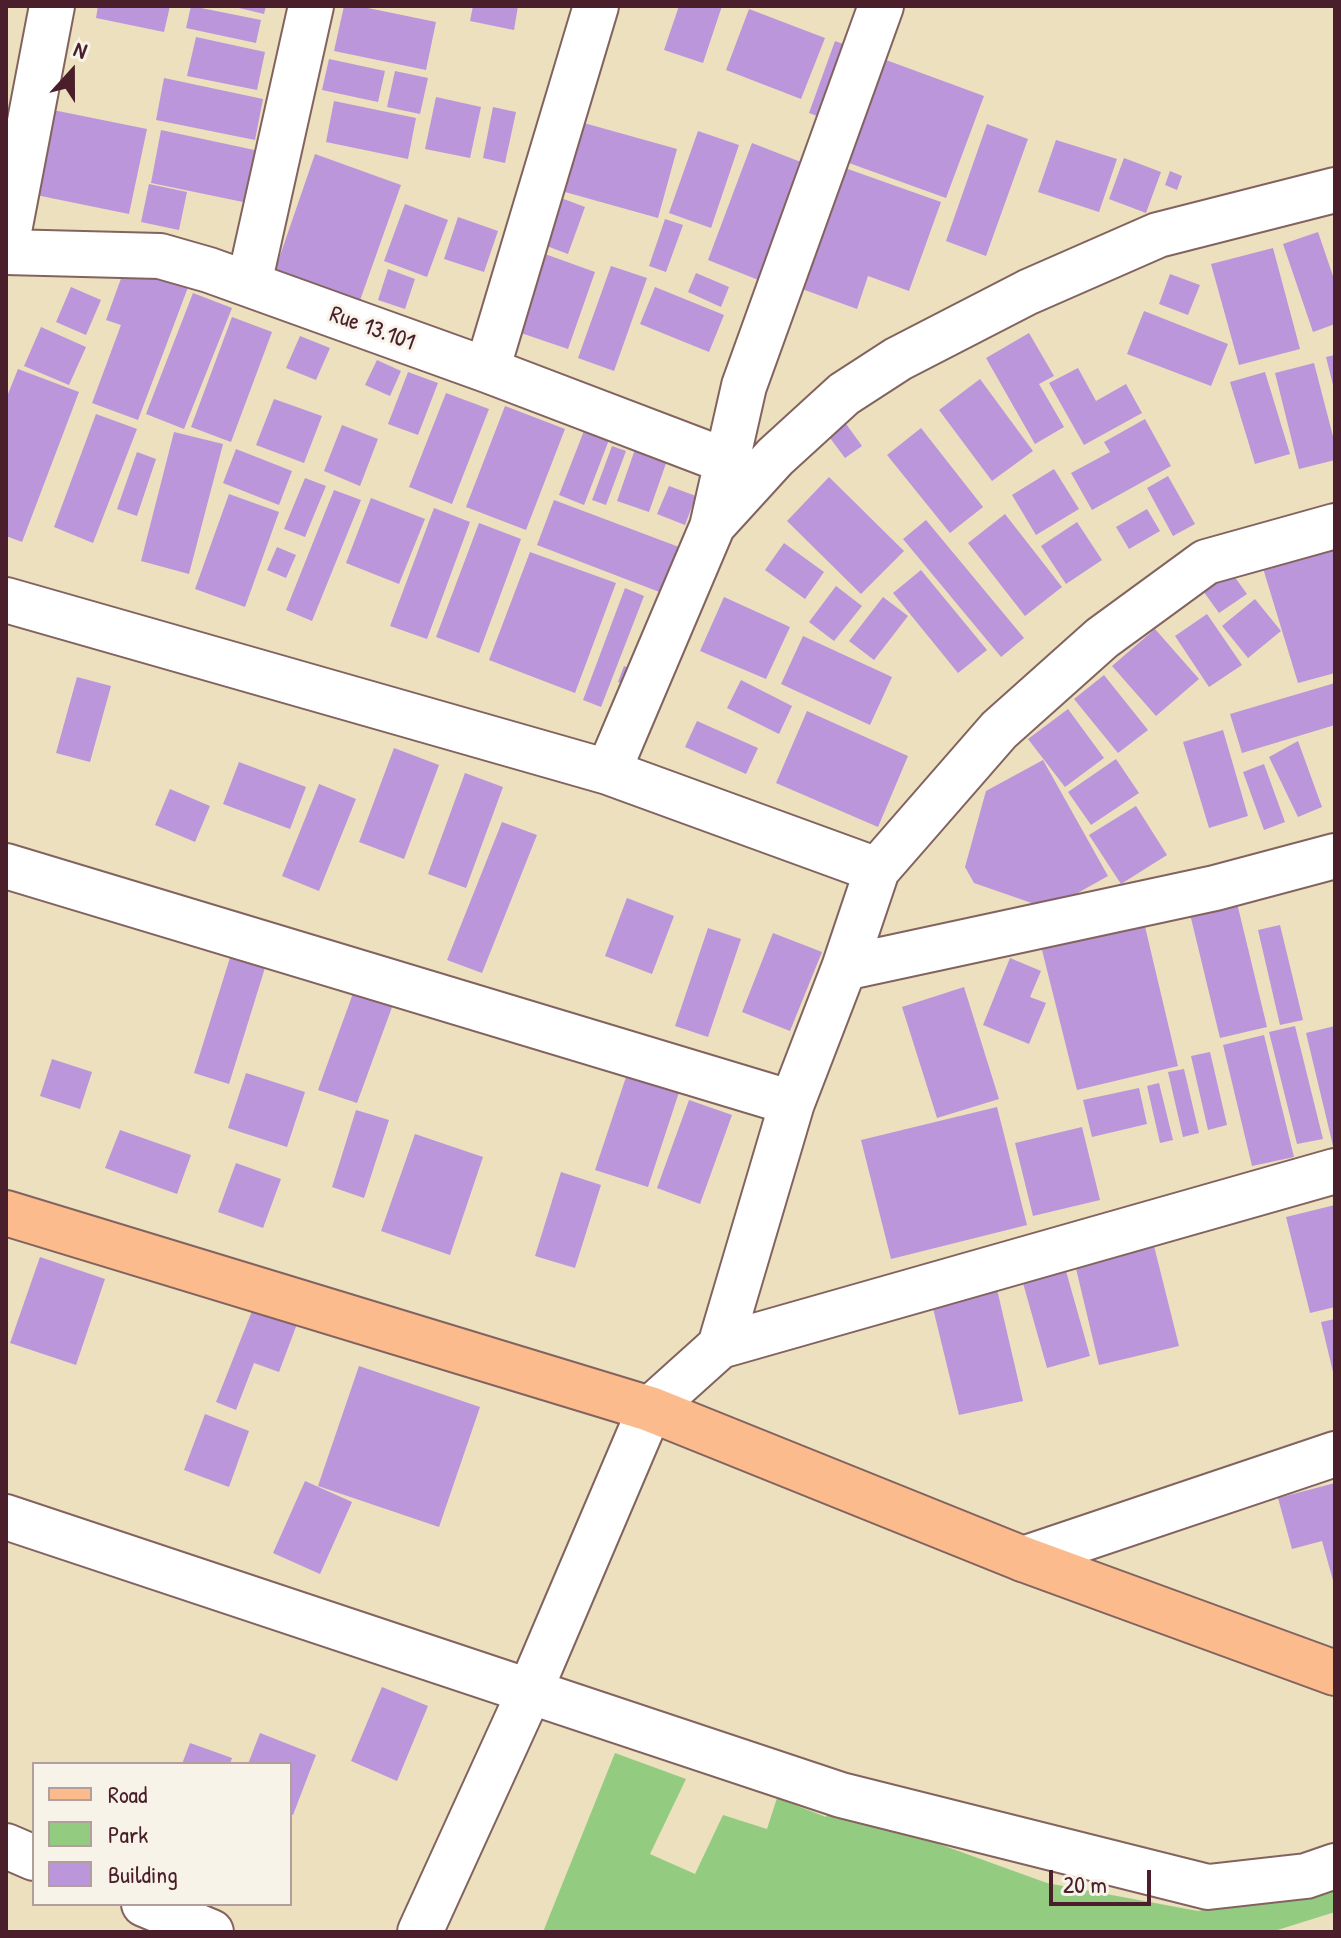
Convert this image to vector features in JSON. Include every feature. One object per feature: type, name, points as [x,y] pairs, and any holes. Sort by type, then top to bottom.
[{"type":"main road","points":[[6,1213],[650,1409],[1023,1559],[1335,1673]]},
{"type":"street","points":[[6,250],[52,6]]},
{"type":"street","points":[[249,284],[311,6]]},
{"type":"street","points":[[487,370],[596,6]]},
{"type":"street","points":[[608,772],[712,527],[744,386],[881,6]]},
{"type":"street","points":[[712,527],[775,457],[844,394],[898,359],[1028,292],[1158,235],[1335,190]]},
{"type":"street","name":"Rue 13.101","points":[[6,250],[160,256],[249,284],[487,370],[726,461]]},
{"type":"street","points":[[720,1346],[792,1103],[844,968],[877,870],[999,730],[1102,638],[1206,562],[1335,526]]},
{"type":"street","points":[[6,600],[608,772],[877,870]]},
{"type":"street","points":[[844,968],[1215,888],[1335,856]]},
{"type":"street","points":[[6,866],[792,1103]]},
{"type":"street","points":[[420,1932],[529,1693],[650,1409],[720,1346],[1335,1171]]},
{"type":"street","points":[[1023,1559],[1335,1454]]},
{"type":"street","points":[[6,1517],[841,1795],[1208,1887],[1306,1876],[1335,1866]]},
{"type":"street","points":[[6,1846],[32,1857]]},
{"type":"street","points":[[149,1906],[211,1932]]},
{"type":"green space","points":[[615,1753],[686,1779],[650,1854],[695,1874],[723,1815],[767,1829],[777,1798],[826,1817],[831,1805],[1047,1883],[1198,1911],[1335,1878],[1335,1912],[1271,1932],[543,1932]]},
{"type":"building","points":[[98,6],[170,6],[164,32],[96,18]]},
{"type":"building","points":[[191,6],[261,20],[256,43],[186,28]]},
{"type":"building","points":[[231,6],[266,6],[264,14]]},
{"type":"building","points":[[344,6],[436,22],[426,70],[334,51]]},
{"type":"building","points":[[473,6],[518,6],[514,30],[470,21]]},
{"type":"building","points":[[679,6],[722,6],[703,63],[664,50]]},
{"type":"building","points":[[749,9],[825,38],[801,99],[726,70]]},
{"type":"building","points":[[196,37],[265,52],[257,90],[187,76]]},
{"type":"building","points":[[835,41],[862,51],[836,123],[809,113]]},
{"type":"building","points":[[329,59],[385,71],[378,102],[322,90]]},
{"type":"building","points":[[886,60],[984,96],[946,198],[849,163]]},
{"type":"building","points":[[395,71],[428,78],[420,114],[387,107]]},
{"type":"building","points":[[164,78],[263,99],[255,140],[156,120]]},
{"type":"building","points":[[436,97],[481,107],[470,158],[425,149]]},
{"type":"building","points":[[334,101],[416,118],[408,159],[326,142]]},
{"type":"building","points":[[493,107],[516,112],[505,163],[483,158]]},
{"type":"building","points":[[53,110],[147,129],[129,214],[36,195]]},
{"type":"building","points":[[584,123],[677,149],[658,218],[565,192]]},
{"type":"building","points":[[987,124],[1028,139],[986,256],[946,241]]},
{"type":"building","points":[[161,130],[259,151],[248,203],[151,183]]},
{"type":"building","points":[[698,131],[739,145],[711,228],[669,213]]},
{"type":"building","points":[[1056,140],[1117,159],[1099,212],[1038,192]]},
{"type":"building","points":[[752,143],[806,164],[761,281],[708,260]]},
{"type":"building","points":[[315,154],[401,185],[358,306],[273,276]]},
{"type":"building","points":[[1124,158],[1161,172],[1146,213],[1109,199]]},
{"type":"building","points":[[845,168],[941,202],[909,291],[868,276],[857,309],[802,289]]},
{"type":"building","points":[[1170,171],[1182,176],[1177,190],[1165,185]]},
{"type":"building","points":[[149,184],[187,192],[179,230],[141,222]]},
{"type":"building","points":[[561,198],[585,207],[568,254],[544,245]]},
{"type":"building","points":[[405,204],[448,220],[427,277],[384,261]]},
{"type":"building","points":[[458,217],[498,231],[484,272],[444,259]]},
{"type":"building","points":[[665,219],[683,225],[666,272],[649,266]]},
{"type":"building","points":[[1318,232],[1335,282],[1335,324],[1313,332],[1283,244]]},
{"type":"building","points":[[1273,248],[1300,349],[1239,365],[1211,264]]},
{"type":"building","points":[[545,254],[595,272],[568,349],[518,332]]},
{"type":"building","points":[[128,259],[190,282],[138,420],[92,403],[121,325],[106,320]]},
{"type":"building","points":[[611,266],[647,278],[614,371],[578,358]]},
{"type":"building","points":[[388,269],[415,279],[405,309],[378,300]]},
{"type":"building","points":[[696,273],[729,287],[721,307],[688,292]]},
{"type":"building","points":[[1170,274],[1200,285],[1188,315],[1159,304]]},
{"type":"building","points":[[71,287],[101,300],[86,335],[56,322]]},
{"type":"building","points":[[655,287],[724,315],[709,352],[640,324]]},
{"type":"building","points":[[193,293],[232,308],[184,429],[146,414]]},
{"type":"building","points":[[1144,311],[1228,344],[1211,386],[1127,354]]},
{"type":"building","points":[[232,317],[272,332],[231,442],[191,427]]},
{"type":"building","points":[[41,327],[86,347],[69,385],[24,366]]},
{"type":"building","points":[[1029,333],[1054,376],[1039,384],[1064,427],[1035,444],[986,358]]},
{"type":"building","points":[[300,336],[330,348],[316,380],[286,368]]},
{"type":"building","points":[[1335,355],[1335,388],[1334,389],[1326,357]]},
{"type":"building","points":[[377,360],[401,371],[390,396],[365,385]]},
{"type":"building","points":[[1314,363],[1335,444],[1335,460],[1299,469],[1275,373]]},
{"type":"building","points":[[1078,368],[1096,401],[1126,384],[1142,413],[1084,445],[1049,383]]},
{"type":"building","points":[[18,369],[79,392],[22,542],[6,536],[6,399]]},
{"type":"building","points":[[408,372],[438,383],[418,435],[388,424]]},
{"type":"building","points":[[1265,372],[1290,454],[1255,464],[1230,382]]},
{"type":"building","points":[[980,379],[1033,451],[992,481],[939,410]]},
{"type":"building","points":[[446,393],[489,409],[452,504],[409,487]]},
{"type":"building","points":[[274,399],[322,416],[304,463],[256,445]]},
{"type":"building","points":[[505,406],[565,429],[526,530],[466,507]]},
{"type":"building","points":[[96,414],[137,429],[93,543],[54,527]]},
{"type":"building","points":[[1145,419],[1171,466],[1092,510],[1071,473],[1110,452],[1104,442]]},
{"type":"building","points":[[844,421],[862,446],[845,458],[827,434]]},
{"type":"building","points":[[587,423],[612,432],[584,505],[559,495]]},
{"type":"building","points":[[342,425],[378,439],[360,486],[324,471]]},
{"type":"building","points":[[921,428],[983,507],[950,533],[887,455]]},
{"type":"building","points":[[174,432],[223,444],[189,574],[141,561]]},
{"type":"building","points":[[639,438],[671,449],[649,512],[617,501]]},
{"type":"building","points":[[612,446],[626,451],[606,505],[592,500]]},
{"type":"building","points":[[236,449],[292,471],[279,505],[223,483]]},
{"type":"building","points":[[137,452],[156,459],[137,516],[117,509]]},
{"type":"building","points":[[1054,469],[1079,509],[1036,535],[1012,495]]},
{"type":"building","points":[[1168,476],[1195,524],[1173,536],[1147,488]]},
{"type":"building","points":[[829,477],[904,551],[861,594],[787,521]]},
{"type":"building","points":[[305,478],[326,486],[305,537],[284,529]]},
{"type":"building","points":[[669,486],[696,496],[685,525],[657,514]]},
{"type":"building","points":[[334,490],[361,500],[312,621],[286,610]]},
{"type":"building","points":[[229,494],[279,512],[245,607],[195,589]]},
{"type":"building","points":[[371,498],[425,519],[399,584],[346,563]]},
{"type":"building","points":[[554,500],[679,547],[662,593],[537,545]]},
{"type":"building","points":[[434,508],[470,522],[427,639],[390,626]]},
{"type":"building","points":[[1147,509],[1160,531],[1129,549],[1116,527]]},
{"type":"building","points":[[1005,514],[1062,587],[1025,616],[968,543]]},
{"type":"building","points":[[926,520],[1024,638],[1001,657],[903,539]]},
{"type":"building","points":[[1077,522],[1102,560],[1066,584],[1041,546]]},
{"type":"building","points":[[479,523],[521,539],[479,653],[436,637]]},
{"type":"building","points":[[784,543],[824,572],[805,599],[765,570]]},
{"type":"building","points":[[1335,544],[1335,673],[1298,683],[1262,565]]},
{"type":"building","points":[[277,547],[296,555],[286,578],[267,570]]},
{"type":"building","points":[[530,552],[616,583],[575,693],[489,660]]},
{"type":"building","points":[[1229,569],[1247,594],[1219,613],[1201,588]]},
{"type":"building","points":[[921,570],[987,650],[958,673],[893,593]]},
{"type":"building","points":[[836,586],[862,606],[834,641],[809,622]]},
{"type":"building","points":[[625,588],[644,596],[601,707],[583,700]]},
{"type":"building","points":[[724,597],[790,627],[766,679],[700,651]]},
{"type":"building","points":[[883,597],[908,616],[874,660],[849,641]]},
{"type":"building","points":[[1255,599],[1281,631],[1248,658],[1222,626]]},
{"type":"building","points":[[1207,614],[1242,665],[1209,687],[1175,636]]},
{"type":"building","points":[[1155,629],[1199,679],[1156,716],[1112,666]]},
{"type":"building","points":[[803,636],[892,677],[870,725],[781,684]]},
{"type":"building","points":[[624,666],[638,672],[631,687],[618,682]]},
{"type":"building","points":[[1104,675],[1148,730],[1118,753],[1074,699]]},
{"type":"building","points":[[77,677],[111,686],[90,762],[56,753]]},
{"type":"building","points":[[741,680],[792,706],[779,734],[727,708]]},
{"type":"building","points":[[1335,683],[1335,725],[1242,753],[1230,714]]},
{"type":"building","points":[[1068,709],[1104,758],[1065,787],[1028,739]]},
{"type":"building","points":[[807,711],[908,756],[878,827],[776,783]]},
{"type":"building","points":[[697,721],[758,748],[746,774],[685,747]]},
{"type":"building","points":[[1223,730],[1248,816],[1209,828],[1183,742]]},
{"type":"building","points":[[1298,741],[1322,807],[1298,817],[1269,757]]},
{"type":"building","points":[[394,748],[439,765],[404,859],[359,842]]},
{"type":"building","points":[[1116,759],[1139,793],[1091,825],[1068,792]]},
{"type":"building","points":[[1043,760],[1108,876],[1049,909],[974,883],[965,867],[986,791]]},
{"type":"building","points":[[239,762],[306,787],[290,829],[223,804]]},
{"type":"building","points":[[1264,764],[1285,822],[1264,830],[1243,772]]},
{"type":"building","points":[[465,773],[503,787],[466,888],[428,874]]},
{"type":"building","points":[[319,784],[356,799],[319,891],[282,876]]},
{"type":"building","points":[[170,789],[210,806],[195,842],[155,825]]},
{"type":"building","points":[[1136,806],[1167,855],[1121,884],[1089,835]]},
{"type":"building","points":[[502,822],[537,835],[482,973],[447,960]]},
{"type":"building","points":[[627,898],[674,916],[652,974],[605,956]]},
{"type":"building","points":[[1237,903],[1267,1027],[1220,1038],[1190,914]]},
{"type":"building","points":[[1143,918],[1178,1066],[1077,1090],[1040,942]]},
{"type":"building","points":[[1280,925],[1303,1020],[1280,1025],[1258,930]]},
{"type":"building","points":[[708,928],[741,939],[708,1037],[675,1026]]},
{"type":"building","points":[[773,933],[822,952],[790,1031],[742,1012]]},
{"type":"building","points":[[233,948],[268,958],[229,1084],[194,1073]]},
{"type":"building","points":[[1010,958],[1041,971],[1030,997],[1046,1003],[1029,1044],[983,1025]]},
{"type":"building","points":[[356,985],[395,999],[357,1103],[318,1090]]},
{"type":"building","points":[[964,987],[999,1099],[937,1118],[902,1007]]},
{"type":"building","points":[[1295,1026],[1323,1139],[1297,1144],[1269,1032]]},
{"type":"building","points":[[1335,1026],[1335,1150],[1334,1150],[1306,1033]]},
{"type":"building","points":[[1264,1035],[1294,1157],[1252,1166],[1223,1045]]},
{"type":"building","points":[[1210,1052],[1227,1125],[1208,1130],[1191,1056]]},
{"type":"building","points":[[52,1059],[92,1072],[80,1109],[40,1096]]},
{"type":"building","points":[[630,1065],[682,1083],[648,1187],[595,1170]]},
{"type":"building","points":[[1184,1069],[1199,1133],[1183,1137],[1168,1072]]},
{"type":"building","points":[[246,1073],[305,1092],[287,1147],[228,1128]]},
{"type":"building","points":[[1159,1083],[1173,1140],[1160,1143],[1147,1086]]},
{"type":"building","points":[[1139,1088],[1147,1124],[1092,1137],[1083,1100]]},
{"type":"building","points":[[689,1100],[732,1115],[700,1204],[657,1188]]},
{"type":"building","points":[[997,1107],[1027,1225],[891,1259],[861,1140]]},
{"type":"building","points":[[356,1110],[389,1120],[364,1198],[332,1187]]},
{"type":"building","points":[[1082,1127],[1100,1200],[1033,1216],[1015,1143]]},
{"type":"building","points":[[120,1130],[191,1155],[177,1194],[105,1168]]},
{"type":"building","points":[[415,1134],[483,1157],[450,1255],[381,1231]]},
{"type":"building","points":[[236,1163],[281,1179],[263,1228],[218,1212]]},
{"type":"building","points":[[561,1172],[601,1185],[575,1268],[535,1256]]},
{"type":"building","points":[[1335,1205],[1335,1307],[1310,1313],[1286,1217]]},
{"type":"building","points":[[1152,1238],[1179,1346],[1099,1365],[1073,1256]]},
{"type":"building","points":[[40,1257],[105,1279],[76,1365],[10,1343]]},
{"type":"building","points":[[1066,1271],[1090,1356],[1047,1368],[1023,1283]]},
{"type":"building","points":[[996,1285],[1023,1401],[959,1415],[931,1300]]},
{"type":"building","points":[[254,1306],[297,1324],[279,1372],[254,1363],[236,1410],[216,1402]]},
{"type":"building","points":[[1335,1319],[1335,1376],[1334,1376],[1321,1322]]},
{"type":"building","points":[[359,1366],[480,1407],[439,1527],[318,1486]]},
{"type":"building","points":[[205,1414],[249,1431],[229,1487],[184,1470]]},
{"type":"building","points":[[305,1481],[352,1502],[320,1574],[273,1553]]},
{"type":"building","points":[[1335,1483],[1334,1584],[1322,1541],[1292,1549],[1278,1498]]},
{"type":"building","points":[[382,1687],[428,1706],[397,1781],[351,1761]]},
{"type":"building","points":[[260,1733],[316,1755],[293,1815],[292,1762],[249,1762]]},
{"type":"building","points":[[190,1743],[232,1758],[231,1762],[183,1762]]}]
